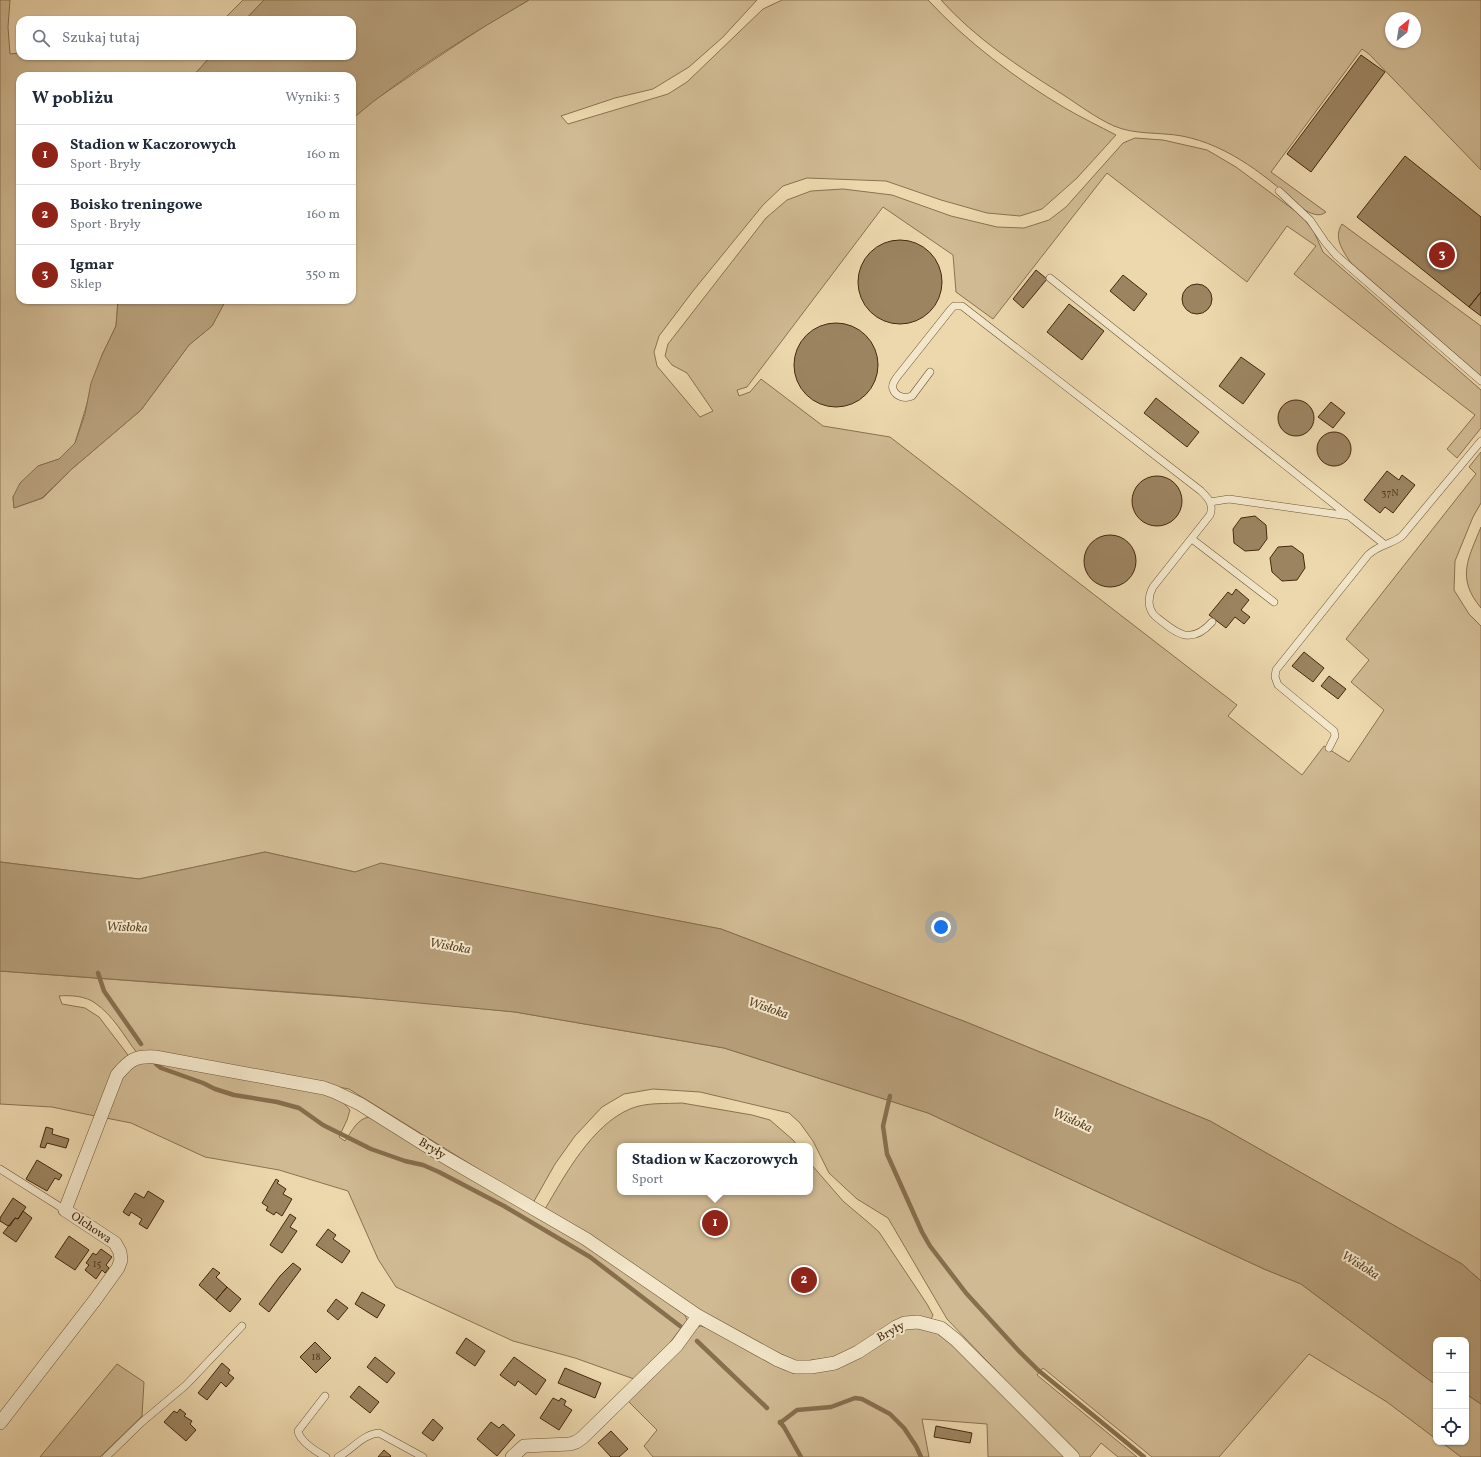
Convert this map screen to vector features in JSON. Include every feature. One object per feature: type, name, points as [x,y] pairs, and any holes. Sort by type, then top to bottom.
[{"type":"street","name":"Bryły","points":[[135,1058],[141,1056],[156,1057],[324,1088],[335,1092],[360,1104],[443,1156],[586,1238],[698,1316],[778,1360],[796,1367],[811,1368],[835,1363],[858,1352],[896,1327],[905,1323],[918,1322],[941,1328],[956,1340],[1073,1457]]},
{"type":"street","name":"Olchowa","points":[[0,1423],[95,1300],[118,1268],[121,1260],[120,1252],[114,1243],[64,1210],[117,1075],[130,1060],[135,1058]]},
{"type":"street","points":[[512,1457],[524,1446],[570,1444],[582,1438],[677,1345],[698,1316]]},
{"type":"lane","points":[[1279,191],[1310,220],[1336,255],[1481,381]]},
{"type":"lane","points":[[1050,278],[1384,544]]},
{"type":"lane","points":[[930,372],[912,396],[908,398],[901,397],[893,389],[893,384],[897,377],[951,309],[954,306],[962,306],[1201,491],[1210,502],[1212,509],[1210,515],[1153,587],[1150,596],[1150,610],[1155,616],[1173,630],[1185,635],[1196,634],[1204,630],[1212,622]]},
{"type":"lane","points":[[1329,748],[1335,736],[1334,731],[1278,685],[1275,680],[1275,673],[1368,555],[1384,544],[1402,536],[1481,441]]},
{"type":"lane","points":[[1210,502],[1229,499],[1349,516]]},
{"type":"lane","points":[[1192,539],[1274,602]]},
{"type":"lane","points":[[0,1170],[64,1210]]},
{"type":"lane","points":[[106,1457],[142,1422],[186,1385],[242,1326]]},
{"type":"lane","points":[[325,1396],[298,1431],[299,1436],[303,1440],[326,1457]]},
{"type":"lane","points":[[338,1457],[373,1433],[379,1432],[423,1457]]},
{"type":"shaded area","points":[[0,0],[10,0],[8,27],[10,54],[16,53],[16,60],[207,60],[197,72],[16,72],[16,304],[118,304],[116,326],[102,355],[75,443],[59,459],[38,466],[13,497],[14,508],[43,498],[73,468],[141,410],[189,345],[212,326],[224,304],[356,304],[356,116],[372,102],[432,61],[485,26],[529,0],[757,0],[723,37],[689,67],[653,89],[615,98],[561,116],[568,124],[668,94],[687,82],[763,9],[782,0],[928,0],[959,31],[1028,85],[1084,119],[1116,135],[1077,178],[1042,209],[1020,216],[987,213],[941,200],[886,181],[807,178],[783,186],[763,205],[693,291],[659,336],[654,352],[657,366],[700,417],[713,411],[687,373],[672,365],[665,356],[668,344],[766,218],[787,200],[811,191],[843,189],[892,195],[951,216],[997,227],[1024,228],[1049,220],[1066,207],[1123,143],[1135,138],[1163,140],[1207,150],[1236,167],[1302,216],[1314,232],[1323,252],[1481,390],[1481,428],[1457,458],[1447,449],[1475,415],[1294,274],[1316,246],[1287,226],[1247,282],[1107,173],[993,319],[956,292],[953,255],[883,207],[747,387],[737,390],[739,396],[750,392],[761,379],[823,426],[890,437],[1237,705],[1228,716],[1302,775],[1324,746],[1349,762],[1384,710],[1351,682],[1369,660],[1346,639],[1476,474],[1469,467],[1481,452],[1481,503],[1473,517],[1455,561],[1454,590],[1469,614],[1481,626],[1481,1281],[1462,1264],[1210,1121],[966,1022],[721,929],[381,864],[355,872],[265,852],[139,879],[0,862]]},
{"type":"shaded area","points":[[243,0],[264,0],[249,16],[227,16]]},
{"type":"shaded area","points":[[941,0],[1481,0],[1481,170],[1369,54],[1362,49],[1271,172],[1326,212],[1317,215],[1303,209],[1247,164],[1216,147],[1199,140],[1182,136],[1130,131],[1114,126],[1101,119],[998,51],[968,27]]},
{"type":"shaded area","points":[[1342,224],[1481,326],[1481,376],[1351,263],[1340,244],[1338,234]]},
{"type":"shaded area","points":[[1481,527],[1481,608],[1473,597],[1469,587],[1467,568],[1472,549]]},
{"type":"shaded area","points":[[0,971],[405,1001],[515,1012],[724,1048],[928,1113],[1264,1269],[1301,1284],[1433,1382],[1433,1437],[1387,1402],[1309,1354],[1219,1457],[1152,1457],[1043,1368],[1037,1375],[1137,1457],[1118,1457],[1101,1443],[1090,1457],[1078,1457],[947,1319],[888,1218],[857,1199],[829,1173],[813,1141],[800,1123],[789,1113],[700,1092],[653,1089],[624,1094],[602,1107],[575,1136],[555,1164],[533,1203],[349,1089],[161,1054],[137,1053],[107,1013],[91,1001],[78,996],[59,996],[62,1004],[85,1008],[99,1017],[128,1055],[116,1068],[95,1116],[52,1107],[0,1104]]},
{"type":"shaded area","points":[[141,1062],[163,1064],[310,1090],[340,1099],[350,1110],[339,1137],[345,1141],[361,1120],[369,1117],[593,1249],[685,1315],[687,1320],[666,1348],[634,1379],[575,1358],[513,1341],[396,1287],[378,1259],[348,1191],[279,1170],[205,1157],[131,1123],[106,1118],[120,1082],[129,1068]]},
{"type":"shaded area","points":[[682,1103],[752,1115],[770,1120],[796,1143],[617,1143],[617,1195],[813,1195],[813,1166],[843,1201],[879,1232],[927,1304],[933,1315],[931,1319],[922,1318],[835,1357],[798,1362],[729,1330],[651,1280],[607,1246],[545,1209],[561,1181],[581,1152],[604,1127],[616,1116],[630,1109],[643,1105]]},
{"type":"shaded area","points":[[700,1326],[709,1328],[753,1354],[785,1370],[804,1372],[906,1329],[921,1327],[945,1334],[1068,1457],[988,1457],[987,1424],[922,1419],[929,1457],[653,1457],[644,1446],[657,1430],[628,1401],[693,1330]]},
{"type":"shaded area","points":[[117,1364],[144,1382],[142,1416],[100,1457],[40,1457]]},
{"type":"shaded area","points":[[1469,1396],[1481,1404],[1481,1457],[1461,1457],[1445,1445],[1469,1445]]},
{"type":"water","points":[[264,0],[529,0],[460,41],[394,86],[356,116],[356,72],[197,72],[207,60],[356,60],[356,16],[249,16]]},
{"type":"water","points":[[118,304],[224,304],[212,326],[189,345],[141,410],[73,468],[42,498],[14,508],[13,497],[20,483],[38,466],[59,459],[75,443],[85,414],[91,383],[116,326]]},
{"type":"water","name":"Wisłoka","points":[[265,852],[355,872],[381,863],[721,929],[966,1022],[1210,1121],[1462,1264],[1481,1281],[1481,1404],[1469,1396],[1469,1337],[1433,1337],[1432,1382],[1301,1284],[1264,1269],[928,1113],[724,1048],[515,1012],[344,996],[0,971],[0,862],[139,879]]},
{"type":"building","points":[[1361,55],[1385,72],[1311,172],[1287,154]]},
{"type":"building","points":[[1405,156],[1481,217],[1481,292],[1469,307],[1357,217]]},
{"type":"building","points":[[900,240],[916,243],[930,252],[939,266],[942,282],[939,298],[930,312],[916,321],[900,324],[884,321],[870,312],[861,298],[858,282],[861,266],[870,252],[884,243]]},
{"type":"building","points":[[1036,270],[1047,279],[1023,308],[1013,299]]},
{"type":"building","points":[[1123,275],[1147,294],[1134,311],[1110,291]]},
{"type":"building","points":[[1197,284],[1208,288],[1212,299],[1208,310],[1197,314],[1186,310],[1182,299],[1186,288]]},
{"type":"building","points":[[1481,292],[1481,316],[1469,307]]},
{"type":"building","points":[[1069,304],[1104,331],[1082,360],[1047,332]]},
{"type":"building","points":[[836,323],[844,324],[859,330],[871,342],[877,357],[877,373],[871,388],[859,400],[844,406],[836,407],[828,406],[813,400],[801,388],[795,373],[794,365],[795,357],[801,342],[813,330],[828,324]]},
{"type":"building","points":[[1241,357],[1265,374],[1243,404],[1219,386]]},
{"type":"building","points":[[1156,398],[1199,432],[1187,447],[1144,413]]},
{"type":"building","points":[[1296,400],[1306,403],[1311,408],[1314,418],[1311,428],[1306,433],[1296,436],[1286,433],[1281,428],[1278,418],[1281,408],[1286,403]]},
{"type":"building","points":[[1331,402],[1345,413],[1333,428],[1318,417]]},
{"type":"building","points":[[1334,432],[1346,437],[1351,449],[1346,461],[1334,466],[1322,461],[1317,449],[1322,437]]},
{"type":"building","points":[[1387,471],[1399,480],[1402,475],[1415,485],[1393,513],[1385,507],[1380,513],[1364,500]]},
{"type":"building","points":[[1152,476],[1162,476],[1175,483],[1182,496],[1182,506],[1175,519],[1162,526],[1152,526],[1143,522],[1136,515],[1132,506],[1132,496],[1136,487],[1143,480]]},
{"type":"building","points":[[1255,516],[1266,525],[1267,539],[1259,550],[1245,551],[1234,543],[1233,529],[1241,518]]},
{"type":"building","points":[[1105,535],[1115,535],[1129,542],[1136,556],[1136,566],[1129,580],[1115,587],[1105,587],[1095,583],[1088,576],[1084,566],[1084,556],[1088,546],[1095,539]]},
{"type":"building","points":[[1292,546],[1303,554],[1305,568],[1297,580],[1282,581],[1272,572],[1270,558],[1278,547]]},
{"type":"building","points":[[1236,589],[1249,600],[1241,610],[1250,617],[1244,624],[1235,617],[1226,628],[1209,615],[1228,592],[1232,595]]},
{"type":"building","points":[[1304,652],[1324,668],[1313,682],[1292,666]]},
{"type":"building","points":[[1329,676],[1346,689],[1338,699],[1321,686]]},
{"type":"building","points":[[46,1127],[53,1129],[52,1134],[69,1139],[66,1148],[47,1143],[45,1148],[40,1147]]},
{"type":"building","points":[[37,1160],[62,1175],[59,1180],[55,1178],[47,1191],[26,1179]]},
{"type":"building","points":[[276,1179],[279,1181],[277,1183],[286,1189],[283,1194],[292,1199],[282,1216],[276,1212],[274,1215],[266,1210],[268,1207],[262,1203]]},
{"type":"building","points":[[148,1191],[164,1201],[147,1229],[139,1224],[142,1219],[131,1212],[129,1216],[123,1212],[135,1193],[144,1198]]},
{"type":"building","points":[[13,1198],[26,1207],[18,1219],[15,1218],[10,1226],[8,1226],[0,1221],[0,1218]]},
{"type":"building","points":[[23,1211],[32,1218],[16,1242],[3,1233],[15,1218],[18,1219]]},
{"type":"building","points":[[290,1214],[296,1218],[290,1227],[297,1231],[282,1253],[270,1245]]},
{"type":"building","points":[[328,1229],[336,1235],[333,1239],[350,1251],[342,1263],[316,1245]]},
{"type":"building","points":[[69,1236],[89,1250],[75,1270],[55,1257]]},
{"type":"building","points":[[101,1249],[112,1257],[106,1265],[109,1268],[105,1273],[102,1270],[96,1279],[85,1270],[89,1265],[86,1263],[93,1253],[96,1255]]},
{"type":"building","points":[[293,1263],[301,1269],[269,1312],[259,1304],[280,1276]]},
{"type":"building","points":[[213,1268],[220,1273],[216,1277],[227,1287],[216,1300],[199,1285]]},
{"type":"building","points":[[227,1287],[241,1299],[230,1312],[216,1300]]},
{"type":"building","points":[[362,1292],[385,1305],[377,1318],[355,1304]]},
{"type":"building","points":[[336,1299],[348,1308],[338,1320],[327,1311]]},
{"type":"building","points":[[466,1338],[485,1351],[475,1366],[456,1353]]},
{"type":"building","points":[[315,1342],[331,1358],[316,1373],[300,1357]]},
{"type":"building","points":[[375,1357],[395,1373],[387,1383],[367,1367]]},
{"type":"building","points":[[514,1357],[546,1380],[536,1395],[518,1381],[515,1386],[500,1375]]},
{"type":"building","points":[[222,1363],[230,1370],[228,1373],[234,1378],[226,1387],[221,1382],[207,1400],[198,1393]]},
{"type":"building","points":[[565,1368],[601,1383],[595,1398],[558,1383]]},
{"type":"building","points":[[359,1386],[379,1402],[370,1413],[350,1397]]},
{"type":"building","points":[[553,1398],[559,1401],[561,1398],[566,1401],[564,1405],[572,1410],[559,1430],[540,1418]]},
{"type":"building","points":[[180,1409],[186,1414],[184,1416],[192,1421],[190,1424],[196,1430],[186,1441],[164,1422],[174,1411],[177,1413]]},
{"type":"building","points":[[433,1419],[443,1428],[433,1441],[422,1433]]},
{"type":"building","points":[[491,1422],[499,1428],[503,1424],[515,1435],[497,1456],[477,1439]]},
{"type":"building","points":[[936,1426],[972,1433],[970,1443],[934,1437]]},
{"type":"building","points":[[611,1431],[628,1449],[619,1457],[611,1457],[598,1443]]},
{"type":"building","points":[[384,1450],[391,1456],[378,1457]]},
{"type":"waterway","points":[[98,973],[104,991],[141,1044]]},
{"type":"waterway","points":[[156,1064],[161,1068],[234,1095],[277,1102],[299,1108],[323,1125],[371,1149],[405,1161],[423,1165],[439,1172],[504,1206],[590,1257],[680,1326]]},
{"type":"waterway","points":[[890,1096],[883,1126],[887,1154],[922,1232],[930,1246],[966,1293],[1038,1370],[1144,1457]]},
{"type":"waterway","points":[[697,1341],[767,1408]]},
{"type":"waterway","points":[[780,1423],[797,1410],[831,1407],[855,1398],[862,1399],[890,1414],[904,1428],[916,1446],[921,1457]]},
{"type":"waterway","points":[[780,1422],[801,1457]]},
{"type":"place","name":"Igmar","points":[[1442,255]]},
{"type":"place","name":"Stadion w Kaczorowych","points":[[715,1223]]},
{"type":"place","name":"Boisko treningowe","points":[[804,1280]]}]
